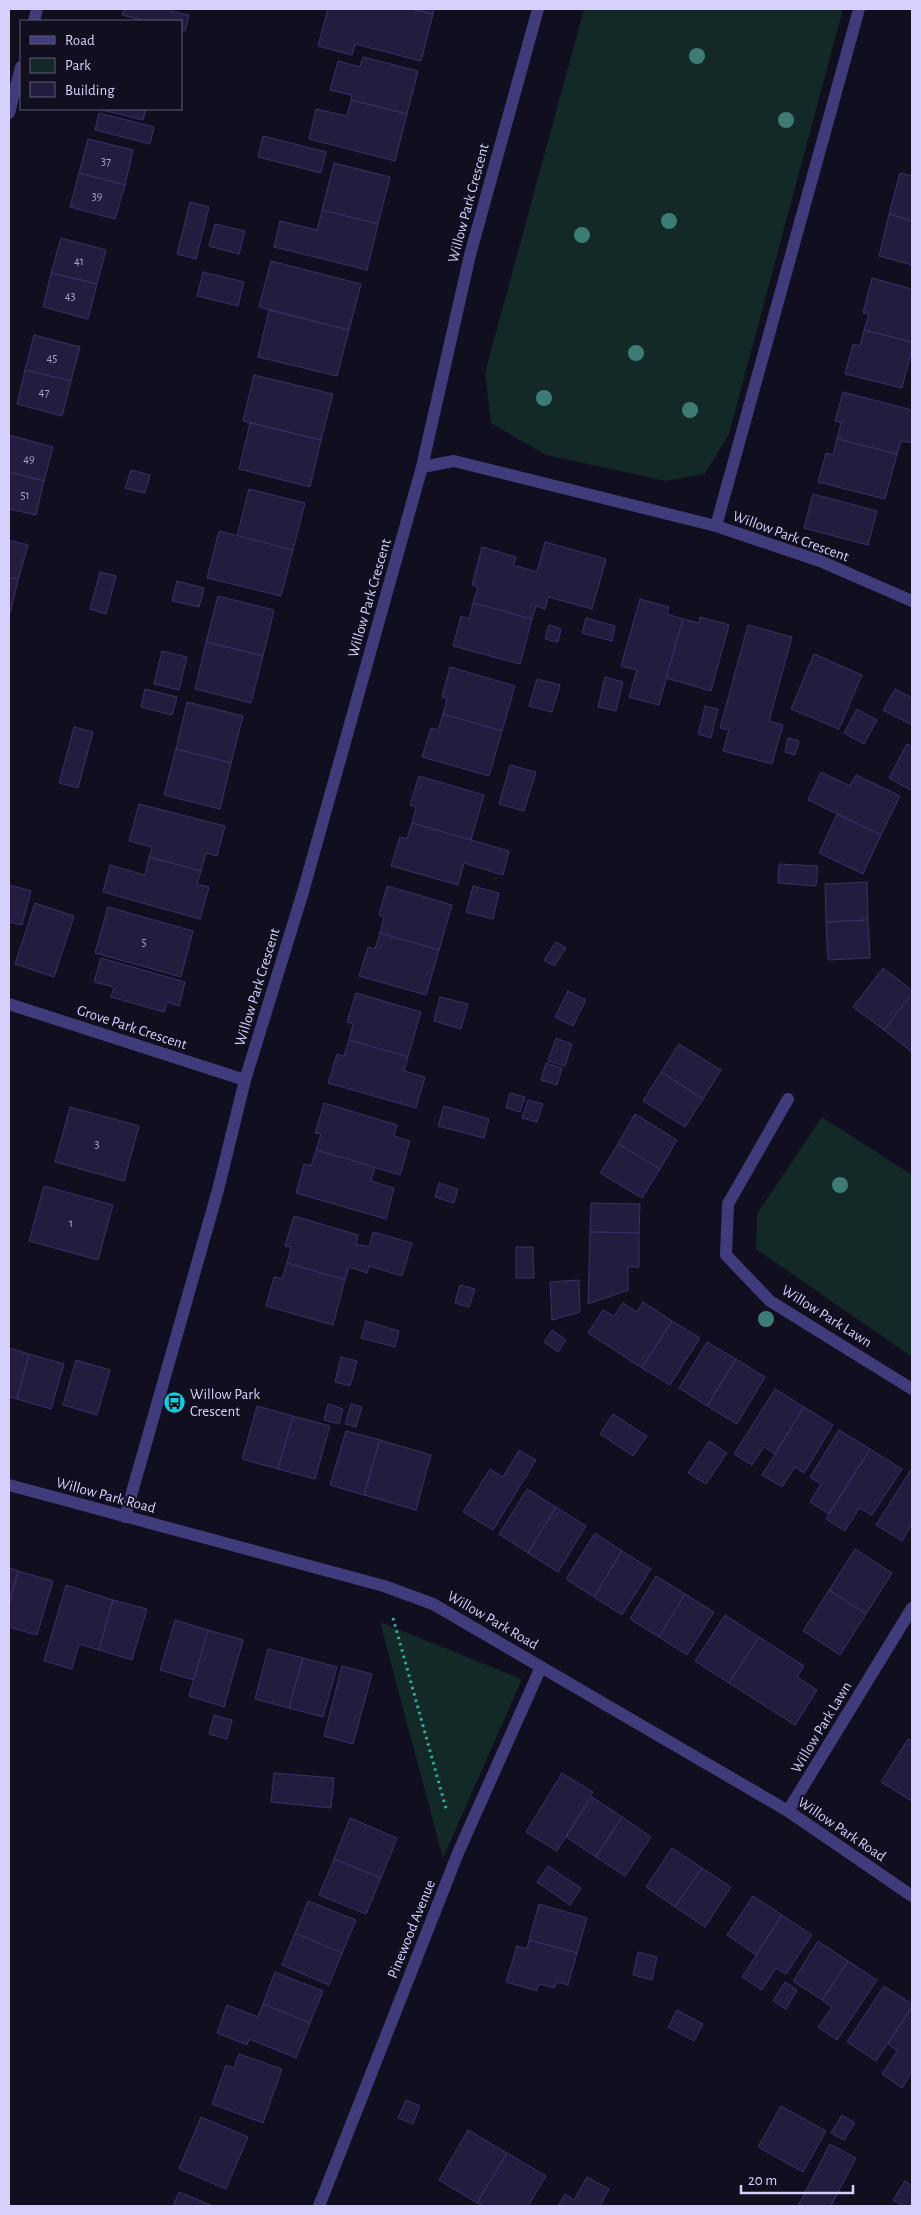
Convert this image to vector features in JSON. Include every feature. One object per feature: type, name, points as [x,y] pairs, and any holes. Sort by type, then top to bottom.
[{"type":"street","name":"Willow Park Crescent","points":[[125,1517],[218,1190],[245,1080],[303,892],[422,467],[470,255],[538,9]]},
{"type":"street","points":[[716,526],[859,9]]},
{"type":"street","points":[[9,113],[20,71]]},
{"type":"street","name":"Willow Park Crescent","points":[[422,467],[454,461],[716,526],[820,561],[912,602]]},
{"type":"street","name":"Grove Park Crescent","points":[[9,1004],[245,1080]]},
{"type":"street","name":"Willow Park Lawn","points":[[788,1099],[728,1204],[726,1255],[770,1300],[912,1389]]},
{"type":"street","name":"Willow Park Road","points":[[9,1485],[384,1586],[433,1604],[788,1812],[912,1896]]},
{"type":"street","name":"Willow Park Lawn","points":[[788,1812],[912,1608]]},
{"type":"street","name":"Pinewood Avenue","points":[[319,2206],[458,1853],[541,1667]]},
{"type":"path","points":[[384,1586],[458,1853]]},
{"type":"green space","points":[[584,9],[843,9],[729,434],[705,474],[666,481],[546,455],[491,423],[485,373]]},
{"type":"green space","points":[[822,1117],[912,1175],[912,1357],[756,1249],[757,1214]]},
{"type":"green space","points":[[380,1622],[522,1679],[443,1858]]},
{"type":"building","points":[[124,9],[172,9],[171,11],[189,15],[185,31],[182,30],[182,20],[142,20],[122,15]]},
{"type":"building","points":[[328,9],[411,9],[433,14],[421,61],[355,44],[352,55],[318,46]]},
{"type":"building","points":[[411,9],[434,9],[433,14]]},
{"type":"building","points":[[363,57],[418,71],[407,114],[351,100],[352,95],[330,90],[338,61],[360,67]]},
{"type":"building","points":[[351,100],[407,114],[395,161],[309,139],[316,109],[347,116]]},
{"type":"building","points":[[102,110],[146,110],[143,120]]},
{"type":"building","points":[[99,113],[154,127],[150,144],[95,130]]},
{"type":"building","points":[[263,136],[326,152],[321,173],[258,157]]},
{"type":"building","points":[[88,139],[133,150],[125,185],[79,173]]},
{"type":"building","points":[[334,163],[390,177],[378,224],[322,210]]},
{"type":"building","points":[[79,173],[125,185],[115,219],[70,207]]},
{"type":"building","points":[[900,173],[912,176],[912,221],[889,214]]},
{"type":"building","points":[[190,202],[209,207],[196,259],[177,254]]},
{"type":"building","points":[[322,210],[378,224],[367,270],[274,247],[280,221],[317,230]]},
{"type":"building","points":[[889,214],[912,221],[912,265],[879,256]]},
{"type":"building","points":[[215,224],[245,231],[239,254],[209,246]]},
{"type":"building","points":[[61,238],[106,250],[97,284],[51,273]]},
{"type":"building","points":[[271,261],[361,284],[349,330],[259,307]]},
{"type":"building","points":[[203,272],[244,282],[238,306],[197,296]]},
{"type":"building","points":[[51,273],[97,284],[88,319],[43,307]]},
{"type":"building","points":[[872,278],[912,289],[912,342],[864,330],[869,314],[863,313]]},
{"type":"building","points":[[269,310],[349,330],[337,376],[258,357]]},
{"type":"building","points":[[864,330],[912,342],[902,388],[845,374],[853,344],[860,346]]},
{"type":"building","points":[[34,335],[80,347],[71,381],[25,370]]},
{"type":"building","points":[[25,370],[71,381],[62,416],[17,404]]},
{"type":"building","points":[[254,375],[333,394],[321,440],[243,421]]},
{"type":"building","points":[[843,392],[912,410],[912,443],[901,441],[897,454],[837,439],[841,423],[835,421]]},
{"type":"building","points":[[250,423],[321,440],[310,487],[239,469]]},
{"type":"building","points":[[9,435],[53,447],[44,481],[9,472]]},
{"type":"building","points":[[837,439],[897,454],[885,499],[818,482],[826,453],[833,455]]},
{"type":"building","points":[[131,470],[150,475],[145,493],[125,488]]},
{"type":"building","points":[[9,472],[44,481],[36,515],[9,509]]},
{"type":"building","points":[[249,489],[305,503],[293,550],[237,536]]},
{"type":"building","points":[[813,494],[877,511],[868,545],[804,528]]},
{"type":"building","points":[[219,531],[293,550],[281,596],[207,578]]},
{"type":"building","points":[[9,540],[28,545],[18,580],[9,577]]},
{"type":"building","points":[[545,542],[606,559],[592,609],[548,597],[545,609],[536,606],[532,619],[473,603],[478,587],[472,585],[482,547],[516,557],[513,565],[537,572]]},
{"type":"building","points":[[100,572],[116,576],[106,614],[90,609]]},
{"type":"building","points":[[9,577],[18,580],[10,614],[9,614]]},
{"type":"building","points":[[177,581],[204,588],[199,607],[172,601]]},
{"type":"building","points":[[218,596],[274,610],[263,656],[206,642]]},
{"type":"building","points":[[640,599],[669,607],[667,614],[683,619],[659,705],[629,697],[637,670],[621,666]]},
{"type":"building","points":[[473,603],[532,619],[520,664],[453,646],[461,616],[469,619]]},
{"type":"building","points":[[700,617],[729,625],[711,691],[666,678],[683,619],[699,623]]},
{"type":"building","points":[[586,618],[615,626],[612,641],[582,633]]},
{"type":"building","points":[[549,625],[561,629],[558,642],[545,639]]},
{"type":"building","points":[[748,625],[792,637],[769,721],[783,725],[772,764],[723,751],[729,730],[720,728]]},
{"type":"building","points":[[206,642],[263,656],[251,703],[195,689]]},
{"type":"building","points":[[162,651],[187,657],[179,690],[154,684]]},
{"type":"building","points":[[814,654],[862,675],[839,729],[791,709]]},
{"type":"building","points":[[450,667],[515,686],[502,731],[443,714],[447,698],[442,697]]},
{"type":"building","points":[[605,677],[623,682],[616,711],[598,707]]},
{"type":"building","points":[[537,679],[560,685],[552,712],[529,706]]},
{"type":"building","points":[[145,689],[177,697],[172,715],[141,707]]},
{"type":"building","points":[[895,689],[912,698],[912,725],[883,710]]},
{"type":"building","points":[[187,702],[243,716],[231,763],[176,749]]},
{"type":"building","points":[[705,706],[718,709],[711,738],[698,734]]},
{"type":"building","points":[[857,709],[877,720],[864,744],[844,733]]},
{"type":"building","points":[[443,714],[502,731],[489,776],[422,757],[431,728],[438,730]]},
{"type":"building","points":[[74,727],[93,732],[78,788],[59,783]]},
{"type":"building","points":[[788,738],[799,741],[795,755],[785,752]]},
{"type":"building","points":[[907,744],[912,747],[912,791],[889,778]]},
{"type":"building","points":[[176,749],[231,763],[220,809],[164,795]]},
{"type":"building","points":[[510,765],[536,772],[524,811],[499,804]]},
{"type":"building","points":[[821,772],[850,786],[856,775],[900,796],[881,835],[808,800]]},
{"type":"building","points":[[419,776],[484,795],[471,840],[412,823],[416,807],[410,805]]},
{"type":"building","points":[[139,804],[225,826],[217,856],[206,853],[201,871],[149,857],[152,847],[129,841]]},
{"type":"building","points":[[837,814],[881,835],[863,874],[819,853]]},
{"type":"building","points":[[412,823],[509,851],[503,875],[464,863],[458,885],[391,866],[400,837],[407,839]]},
{"type":"building","points":[[149,857],[201,871],[197,884],[209,887],[200,919],[103,892],[110,865],[145,875]]},
{"type":"building","points":[[779,864],[818,866],[816,886],[778,883]]},
{"type":"building","points":[[867,882],[868,920],[826,922],[825,884]]},
{"type":"building","points":[[9,885],[31,891],[22,925],[9,922]]},
{"type":"building","points":[[387,886],[452,905],[439,950],[380,933],[384,917],[379,915]]},
{"type":"building","points":[[473,886],[499,893],[493,919],[466,912]]},
{"type":"building","points":[[35,903],[74,916],[54,977],[15,964]]},
{"type":"building","points":[[108,907],[193,931],[181,977],[95,953]]},
{"type":"building","points":[[868,920],[870,958],[828,960],[826,922]]},
{"type":"building","points":[[380,933],[439,950],[426,995],[359,976],[368,947],[375,949]]},
{"type":"building","points":[[556,942],[566,948],[554,966],[544,960]]},
{"type":"building","points":[[101,958],[185,982],[179,1006],[167,1002],[164,1012],[111,997],[114,987],[94,982]]},
{"type":"building","points":[[883,968],[912,990],[912,994],[884,1030],[853,1007]]},
{"type":"building","points":[[568,991],[586,1000],[573,1026],[555,1017]]},
{"type":"building","points":[[356,993],[421,1012],[408,1057],[349,1040],[353,1024],[347,1022]]},
{"type":"building","points":[[912,994],[912,1052],[884,1030]]},
{"type":"building","points":[[440,997],[468,1004],[461,1029],[434,1021]]},
{"type":"building","points":[[556,1038],[572,1044],[565,1066],[548,1061]]},
{"type":"building","points":[[349,1040],[408,1057],[404,1071],[425,1077],[416,1108],[328,1083],[337,1054],[344,1056]]},
{"type":"building","points":[[679,1044],[721,1070],[703,1099],[661,1072]]},
{"type":"building","points":[[546,1063],[562,1068],[557,1085],[541,1080]]},
{"type":"building","points":[[661,1072],[703,1099],[685,1127],[643,1101]]},
{"type":"building","points":[[510,1093],[525,1097],[520,1112],[506,1108]]},
{"type":"building","points":[[528,1100],[543,1104],[537,1122],[522,1118]]},
{"type":"building","points":[[324,1103],[397,1125],[394,1136],[410,1141],[400,1175],[316,1150],[321,1134],[315,1133]]},
{"type":"building","points":[[444,1106],[489,1119],[484,1138],[438,1126]]},
{"type":"building","points":[[70,1107],[139,1126],[124,1181],[55,1162]]},
{"type":"building","points":[[635,1114],[677,1140],[660,1169],[618,1144]]},
{"type":"building","points":[[618,1144],[660,1169],[642,1198],[600,1173]]},
{"type":"building","points":[[316,1150],[375,1167],[371,1181],[394,1188],[386,1219],[296,1193],[304,1164],[311,1166]]},
{"type":"building","points":[[439,1183],[458,1189],[454,1203],[435,1197]]},
{"type":"building","points":[[44,1186],[113,1205],[98,1260],[29,1241]]},
{"type":"building","points":[[591,1203],[640,1204],[639,1233],[590,1232]]},
{"type":"building","points":[[294,1216],[358,1235],[356,1244],[369,1247],[373,1232],[412,1243],[402,1276],[369,1266],[367,1273],[349,1267],[345,1280],[287,1263],[291,1247],[285,1246]]},
{"type":"building","points":[[590,1232],[639,1233],[639,1267],[628,1267],[628,1290],[588,1304]]},
{"type":"building","points":[[516,1247],[533,1247],[534,1278],[516,1278]]},
{"type":"building","points":[[287,1263],[345,1280],[333,1325],[266,1306],[274,1277],[282,1279]]},
{"type":"building","points":[[579,1280],[580,1312],[552,1320],[550,1282]]},
{"type":"building","points":[[460,1285],[475,1289],[469,1307],[455,1303]]},
{"type":"building","points":[[643,1302],[672,1321],[642,1368],[588,1333],[603,1310],[614,1316],[623,1303],[637,1312]]},
{"type":"building","points":[[366,1321],[399,1331],[395,1347],[361,1338]]},
{"type":"building","points":[[672,1321],[700,1338],[670,1385],[642,1368]]},
{"type":"building","points":[[552,1330],[566,1340],[558,1352],[544,1342]]},
{"type":"building","points":[[707,1342],[736,1359],[707,1406],[679,1388]]},
{"type":"building","points":[[9,1348],[29,1354],[17,1399],[9,1397]]},
{"type":"building","points":[[29,1354],[64,1364],[51,1409],[17,1399]]},
{"type":"building","points":[[341,1357],[357,1361],[350,1386],[335,1382]]},
{"type":"building","points":[[736,1359],[765,1377],[737,1424],[707,1406]]},
{"type":"building","points":[[76,1360],[110,1370],[97,1415],[63,1405]]},
{"type":"building","points":[[775,1389],[804,1407],[775,1454],[764,1447],[752,1465],[734,1454]]},
{"type":"building","points":[[328,1404],[343,1409],[339,1424],[324,1420]]},
{"type":"building","points":[[351,1404],[362,1407],[356,1427],[345,1424]]},
{"type":"building","points":[[257,1406],[293,1416],[278,1469],[242,1459]]},
{"type":"building","points":[[804,1407],[833,1425],[804,1473],[795,1467],[782,1487],[762,1475]]},
{"type":"building","points":[[613,1414],[647,1436],[633,1456],[600,1434]]},
{"type":"building","points":[[293,1416],[330,1426],[315,1479],[278,1469]]},
{"type":"building","points":[[839,1430],[870,1449],[829,1514],[810,1502],[821,1484],[810,1477]]},
{"type":"building","points":[[346,1431],[380,1440],[364,1495],[330,1485]]},
{"type":"building","points":[[380,1440],[431,1455],[416,1510],[364,1495]]},
{"type":"building","points":[[709,1441],[727,1453],[706,1484],[688,1473]]},
{"type":"building","points":[[870,1449],[902,1469],[872,1515],[859,1508],[845,1531],[826,1519]]},
{"type":"building","points":[[519,1450],[536,1460],[493,1530],[463,1512],[490,1469],[503,1477]]},
{"type":"building","points":[[910,1471],[912,1472],[912,1524],[902,1541],[876,1525]]},
{"type":"building","points":[[527,1489],[556,1507],[528,1553],[499,1534]]},
{"type":"building","points":[[556,1507],[586,1526],[558,1572],[528,1553]]},
{"type":"building","points":[[595,1533],[622,1551],[594,1597],[566,1579]]},
{"type":"building","points":[[855,1549],[892,1573],[866,1614],[829,1590]]},
{"type":"building","points":[[622,1551],[651,1569],[622,1615],[594,1597]]},
{"type":"building","points":[[9,1568],[18,1571],[9,1605]]},
{"type":"building","points":[[18,1571],[53,1581],[37,1635],[9,1627],[9,1605]]},
{"type":"building","points":[[656,1576],[685,1594],[659,1637],[630,1619]]},
{"type":"building","points":[[66,1585],[113,1600],[99,1650],[79,1644],[72,1669],[44,1661]]},
{"type":"building","points":[[829,1590],[866,1614],[840,1655],[803,1631]]},
{"type":"building","points":[[685,1594],[714,1612],[687,1655],[659,1637]]},
{"type":"building","points":[[113,1600],[147,1609],[132,1660],[99,1650]]},
{"type":"building","points":[[725,1615],[759,1637],[729,1683],[695,1661]]},
{"type":"building","points":[[175,1620],[208,1630],[194,1680],[160,1670]]},
{"type":"building","points":[[208,1630],[243,1640],[224,1707],[189,1696]]},
{"type":"building","points":[[759,1637],[804,1666],[797,1677],[817,1690],[795,1725],[729,1683]]},
{"type":"building","points":[[268,1649],[303,1658],[289,1708],[255,1699]]},
{"type":"building","points":[[303,1658],[337,1667],[323,1717],[289,1708]]},
{"type":"building","points":[[342,1666],[372,1674],[353,1744],[324,1736]]},
{"type":"building","points":[[214,1715],[232,1720],[227,1739],[209,1734]]},
{"type":"building","points":[[908,1739],[912,1741],[912,1801],[881,1782]]},
{"type":"building","points":[[274,1773],[334,1778],[331,1808],[271,1802]]},
{"type":"building","points":[[562,1773],[593,1792],[557,1851],[526,1832]]},
{"type":"building","points":[[592,1797],[622,1817],[596,1857],[566,1837]]},
{"type":"building","points":[[622,1817],[651,1837],[625,1876],[596,1857]]},
{"type":"building","points":[[350,1818],[397,1838],[381,1878],[334,1859]]},
{"type":"building","points":[[672,1848],[702,1868],[675,1907],[646,1887]]},
{"type":"building","points":[[334,1859],[381,1878],[366,1914],[319,1895]]},
{"type":"building","points":[[548,1866],[581,1888],[570,1905],[537,1882]]},
{"type":"building","points":[[702,1868],[731,1887],[705,1927],[675,1907]]},
{"type":"building","points":[[753,1896],[782,1915],[756,1955],[727,1935]]},
{"type":"building","points":[[308,1901],[356,1920],[342,1953],[295,1933]]},
{"type":"building","points":[[539,1904],[587,1918],[577,1953],[529,1940]]},
{"type":"building","points":[[782,1915],[812,1935],[786,1974],[776,1968],[762,1990],[742,1977]]},
{"type":"building","points":[[295,1933],[342,1953],[329,1985],[282,1965]]},
{"type":"building","points":[[529,1940],[577,1953],[568,1985],[557,1982],[554,1988],[539,1984],[537,1991],[506,1982],[517,1946],[527,1949]]},
{"type":"building","points":[[818,1941],[848,1961],[822,2000],[793,1981]]},
{"type":"building","points":[[638,1952],[657,1957],[652,1980],[633,1975]]},
{"type":"building","points":[[848,1961],[877,1980],[837,2040],[818,2027],[832,2007],[822,2000]]},
{"type":"building","points":[[275,1972],[323,1991],[310,2023],[263,2004]]},
{"type":"building","points":[[785,1982],[797,1990],[786,2009],[773,2001]]},
{"type":"building","points":[[884,1986],[912,2004],[912,2007],[876,2061],[847,2042]]},
{"type":"building","points":[[263,2004],[310,2023],[296,2058],[249,2039],[247,2045],[217,2033],[227,2005],[258,2017]]},
{"type":"building","points":[[912,2007],[912,2072],[902,2088],[882,2074],[897,2051],[888,2044]]},
{"type":"building","points":[[677,2010],[703,2024],[694,2041],[668,2027]]},
{"type":"building","points":[[239,2054],[282,2069],[263,2123],[212,2104],[226,2065],[234,2068]]},
{"type":"building","points":[[406,2100],[420,2106],[413,2124],[398,2118]]},
{"type":"building","points":[[781,2106],[826,2131],[803,2172],[758,2147]]},
{"type":"building","points":[[842,2115],[855,2123],[844,2140],[831,2133]]},
{"type":"building","points":[[201,2117],[248,2137],[226,2189],[179,2169]]},
{"type":"building","points":[[468,2130],[507,2153],[477,2203],[439,2180]]},
{"type":"building","points":[[830,2144],[856,2158],[831,2206],[798,2206]]},
{"type":"building","points":[[507,2153],[546,2176],[528,2206],[484,2206],[477,2203]]},
{"type":"building","points":[[587,2177],[609,2189],[600,2206],[558,2206],[565,2194],[574,2200]]},
{"type":"building","points":[[905,2181],[912,2186],[912,2206],[903,2206],[893,2200]]},
{"type":"building","points":[[179,2192],[213,2206],[173,2206]]},
{"type":"place","name":"Willow Park Crescent","points":[[174,1403]]}]
